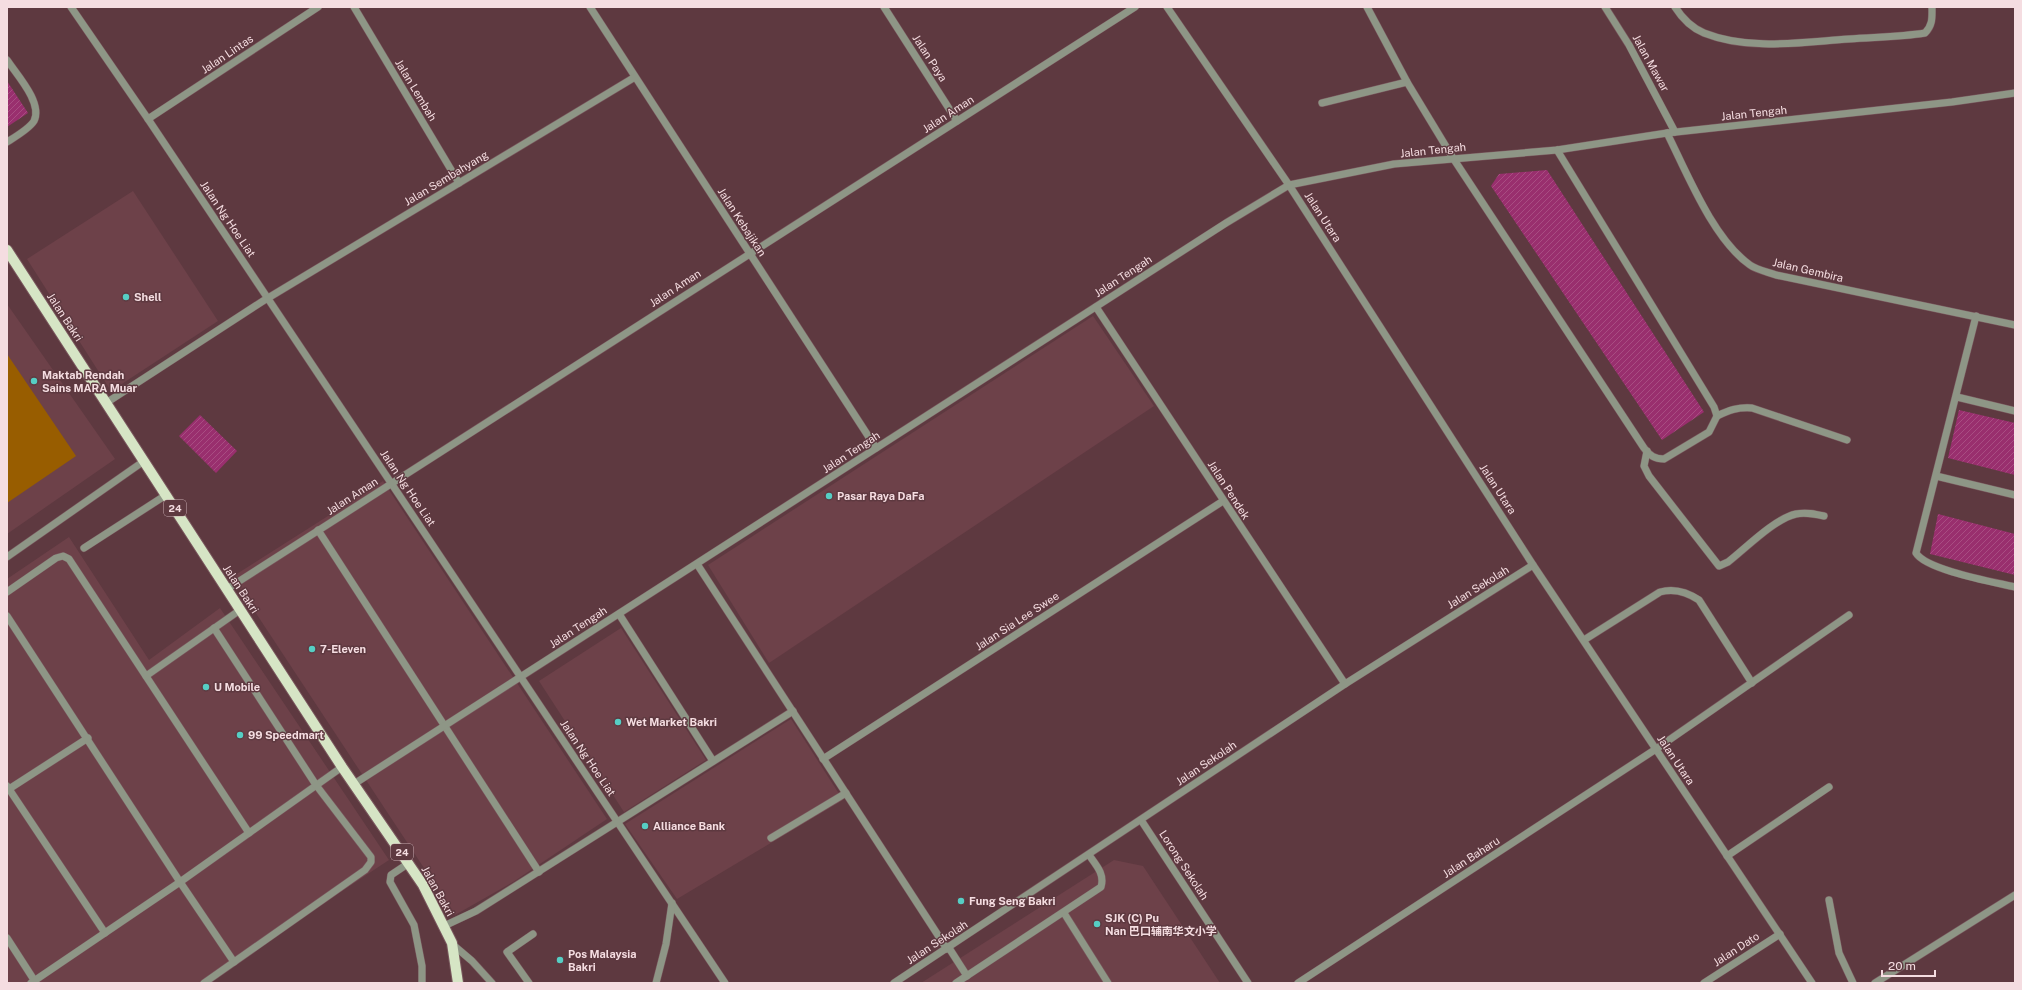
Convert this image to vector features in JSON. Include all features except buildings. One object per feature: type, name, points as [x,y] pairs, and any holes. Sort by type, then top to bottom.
[{"type":"main road","name":"Jalan Bakri","points":[[7,250],[342,767],[423,885],[452,943]]},
{"type":"main road","name":"24","points":[[452,943],[458,983]]},
{"type":"street","name":"Jalan Ng Hoe Liat","points":[[71,7],[148,119],[265,300],[392,483],[726,983]]},
{"type":"street","name":"Jalan Lintas","points":[[148,119],[318,7]]},
{"type":"street","name":"Jalan Lembah","points":[[354,7],[459,183]]},
{"type":"street","name":"Jalan Kebajikan","points":[[590,7],[876,448]]},
{"type":"street","name":"Jalan Paya","points":[[884,7],[957,121]]},
{"type":"street","name":"Jalan Aman","points":[[227,588],[1135,7]]},
{"type":"street","name":"Jalan Utara","points":[[1167,7],[1289,185],[1534,565],[1812,983]]},
{"type":"street","points":[[1367,7],[1408,82],[1453,158],[1647,451],[1657,459],[1664,459],[1709,432],[1717,416],[1739,407],[1752,408],[1847,440]]},
{"type":"street","name":"Jalan Mawar","points":[[1605,7],[1629,45],[1675,132]]},
{"type":"street","points":[[1675,7],[1681,16],[1691,25],[1704,33],[1741,42],[1784,43],[1925,32],[1930,28],[1932,22],[1932,7]]},
{"type":"street","points":[[7,60],[34,101],[37,110],[34,122],[7,142]]},
{"type":"street","name":"Jalan Sembahyang","points":[[106,403],[252,308],[635,77]]},
{"type":"street","points":[[1322,103],[1408,82]]},
{"type":"street","name":"Jalan Tengah","points":[[354,784],[1226,223],[1289,185],[1394,164],[1557,150],[1675,132],[1952,102],[2015,93]]},
{"type":"street","name":"Jalan Gembira","points":[[1667,133],[1713,222],[1729,245],[1751,265],[1776,275],[2015,325]]},
{"type":"street","points":[[1557,150],[1714,407],[1717,416]]},
{"type":"street","name":"Jalan Pendek","points":[[1096,307],[1344,684]]},
{"type":"street","points":[[1976,316],[1936,476],[1916,548],[1916,553],[1919,559],[1936,567],[2015,587]]},
{"type":"street","points":[[1956,397],[2015,411]]},
{"type":"street","points":[[1647,451],[1644,466],[1648,476],[1719,566],[1728,562],[1781,521],[1795,514],[1811,513],[1824,516]]},
{"type":"street","points":[[7,557],[144,462]]},
{"type":"street","points":[[1936,476],[2015,495]]},
{"type":"street","points":[[84,548],[166,495]]},
{"type":"street","name":"Jalan Sia Lee Swee","points":[[824,759],[1223,501]]},
{"type":"street","points":[[318,530],[443,727],[539,872]]},
{"type":"street","points":[[7,592],[56,558],[63,556],[69,559],[249,833]]},
{"type":"street","points":[[697,564],[967,976]]},
{"type":"street","name":"Jalan Sekolah","points":[[894,983],[1344,684],[1534,565]]},
{"type":"street","points":[[1584,640],[1660,592],[1668,590],[1687,593],[1699,600],[1752,683]]},
{"type":"street","points":[[146,676],[240,610]]},
{"type":"street","points":[[619,614],[713,761]]},
{"type":"street","name":"Jalan Baharu","points":[[1298,983],[1656,749],[1849,615]]},
{"type":"street","points":[[7,616],[88,738],[180,882],[234,962]]},
{"type":"street","points":[[204,983],[365,870],[371,862],[371,857],[316,785],[214,628]]},
{"type":"street","points":[[444,926],[476,911],[793,711]]},
{"type":"street","points":[[88,738],[8,787],[105,933]]},
{"type":"street","points":[[7,938],[34,982],[180,882],[342,767]]},
{"type":"street","points":[[1727,856],[1829,787]]},
{"type":"street","points":[[771,838],[846,793]]},
{"type":"street","name":"Lorong Sekolah","points":[[1141,820],[1248,983]]},
{"type":"street","points":[[956,983],[1064,913],[1101,887],[1103,882],[1101,872],[1090,854]]},
{"type":"street","points":[[409,864],[391,876],[390,882],[414,925],[422,966],[422,983]]},
{"type":"street","points":[[1875,983],[2015,895]]},
{"type":"street","points":[[1829,900],[1839,953],[1853,983]]},
{"type":"street","points":[[656,983],[666,944],[672,903]]},
{"type":"street","points":[[1064,913],[1108,983]]},
{"type":"street","points":[[528,983],[507,952],[533,934]]},
{"type":"street","name":"Jalan Dato","points":[[1704,983],[1780,934]]},
{"type":"street","points":[[452,943],[492,983]]},
{"type":"shaded area","points":[[133,191],[218,321],[111,391],[27,259]]},
{"type":"shaded area","name":"Maktab Rendah Sains MARA Muar","points":[[7,304],[115,459],[7,534]]},
{"type":"shaded area","points":[[1093,316],[1154,406],[769,663],[708,565]]},
{"type":"shaded area","points":[[7,354],[76,456],[7,503]]},
{"type":"shaded area","points":[[383,481],[607,819],[513,882],[455,915],[232,577]]},
{"type":"shaded area","points":[[69,537],[149,660],[220,608],[389,860],[203,983],[7,983],[7,579]]},
{"type":"shaded area","name":"Wet Market Bakri","points":[[621,628],[706,760],[624,812],[539,681]]},
{"type":"shaded area","points":[[791,719],[843,800],[677,899],[625,824]]},
{"type":"shaded area","name":"SJK (C) Pu Nan 巴口辅南华文小学","points":[[1114,860],[1143,866],[1220,983],[921,983]]},
{"type":"place","name":"Shell","points":[[126,297]]},
{"type":"place","name":"Maktab Rendah Sains MARA Muar","points":[[34,381]]},
{"type":"place","name":"Pasar Raya DaFa","points":[[829,496]]},
{"type":"place","name":"7-Eleven","points":[[312,649]]},
{"type":"place","name":"U Mobile","points":[[206,687]]},
{"type":"place","name":"Wet Market Bakri","points":[[618,722]]},
{"type":"place","name":"99 Speedmart","points":[[240,735]]},
{"type":"place","name":"Alliance Bank","points":[[645,826]]},
{"type":"place","name":"Fung Seng Bakri","points":[[961,901]]},
{"type":"place","name":"SJK (C) Pu Nan 巴口辅南华文小学","points":[[1097,924]]},
{"type":"place","name":"Pos Malaysia Bakri","points":[[560,960]]}]
